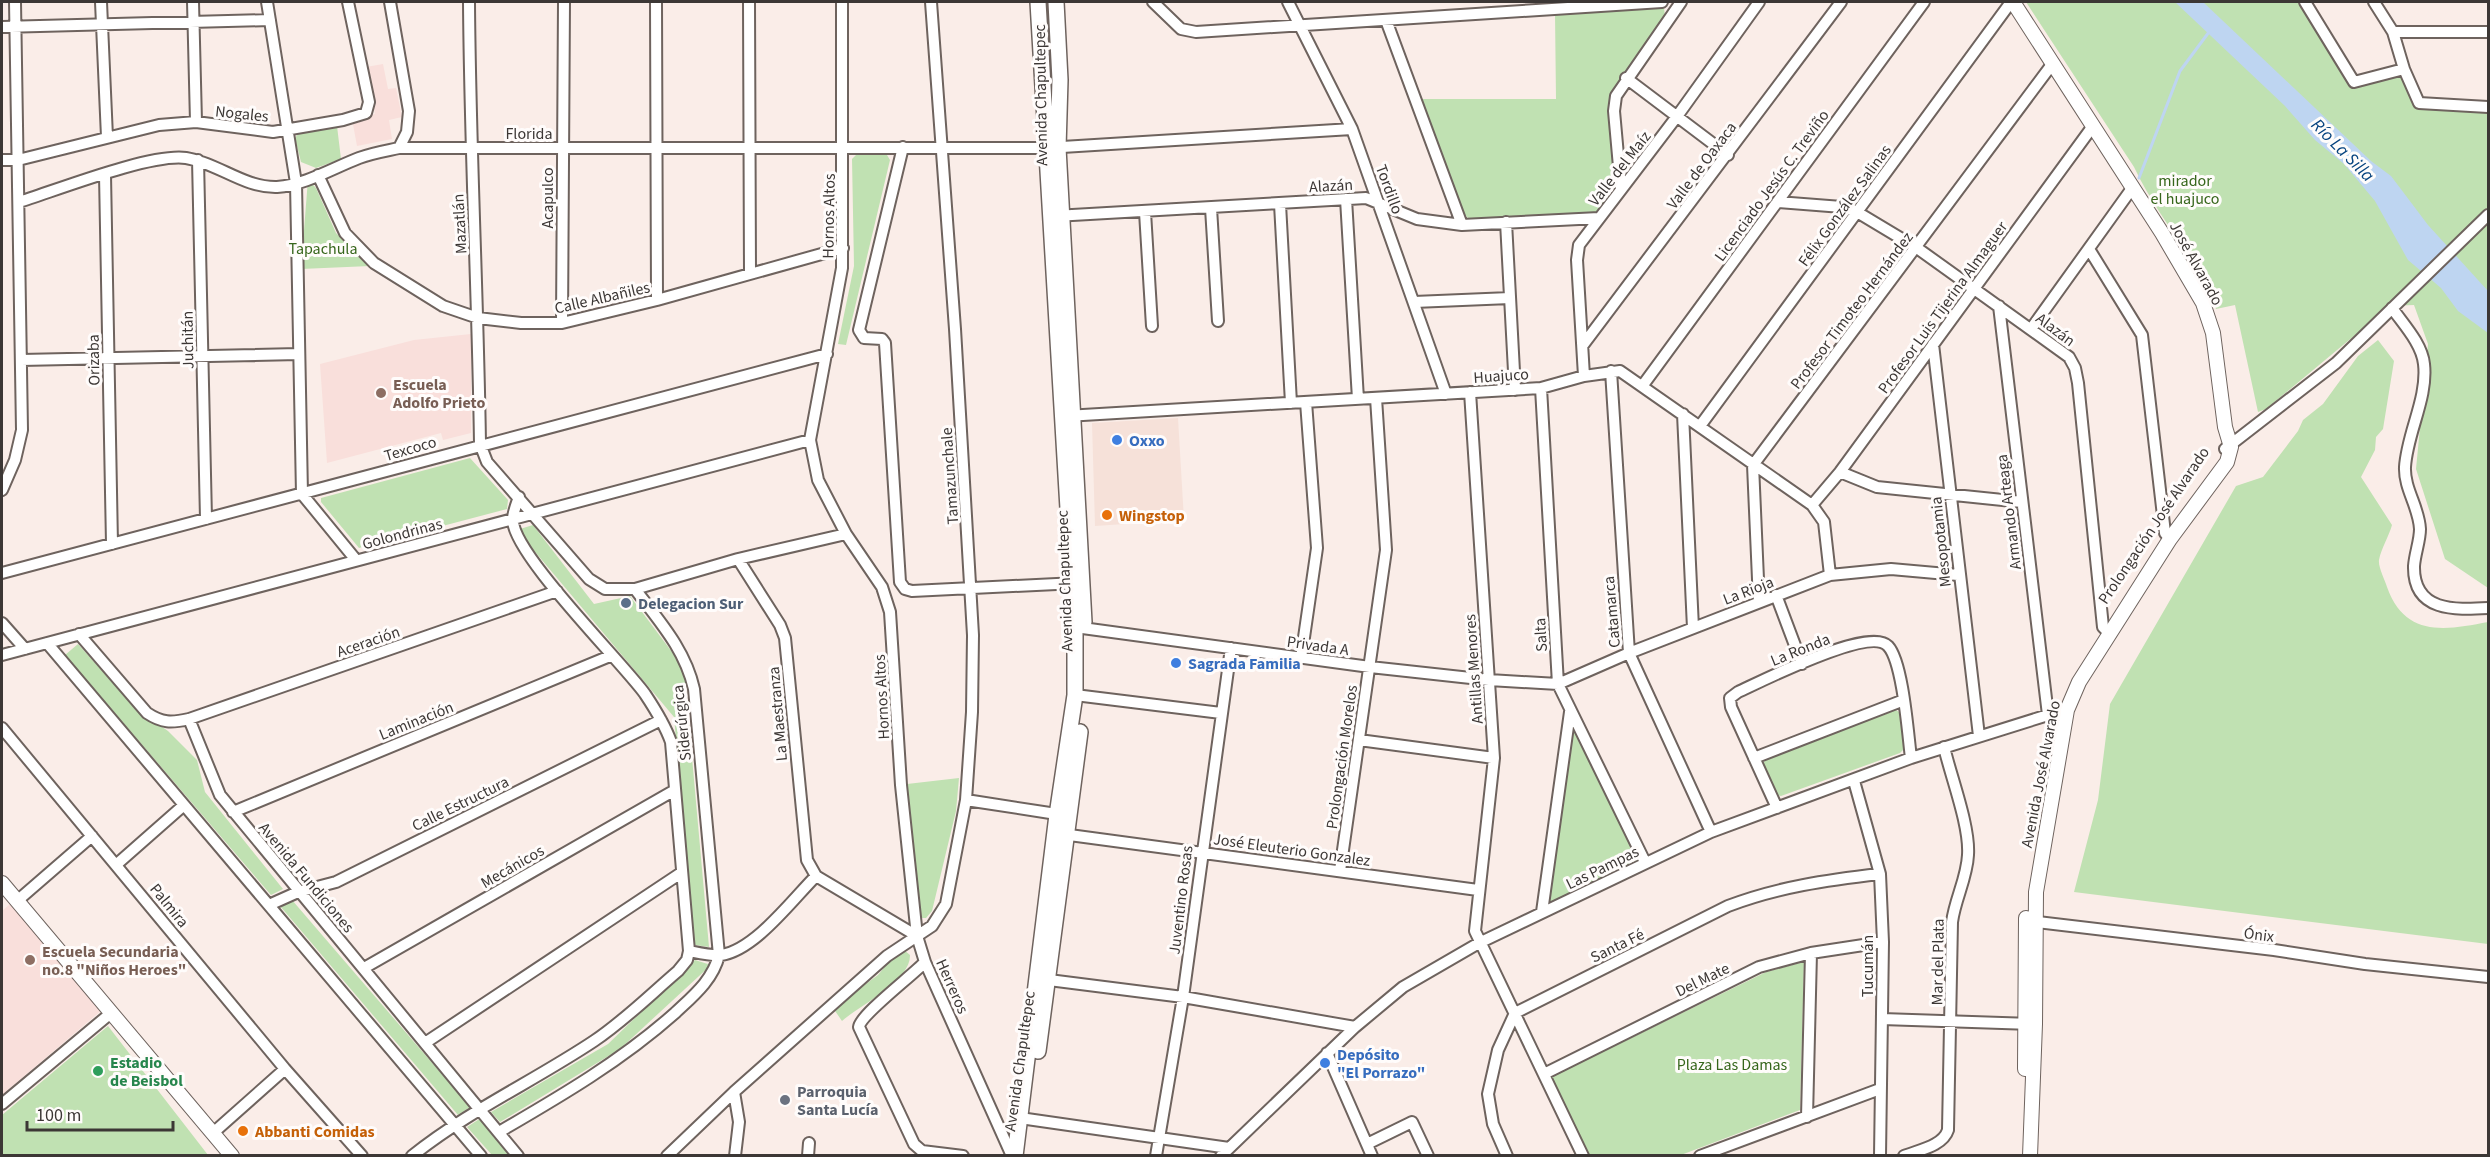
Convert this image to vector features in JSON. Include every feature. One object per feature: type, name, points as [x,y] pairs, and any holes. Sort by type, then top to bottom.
[{"type":"main road","name":"Avenida Chapultepec","points":[[1025,1155],[1024,1119],[1080,696],[1078,583],[1052,148],[1038,2]]},
{"type":"main road","name":"Avenida Chapultepec","points":[[1052,148],[1060,80],[1056,2]]},
{"type":"main road","points":[[1014,1155],[1024,1119]]},
{"type":"street","points":[[2,490],[15,460],[22,430],[15,2]]},
{"type":"street","points":[[101,2],[107,137]]},
{"type":"street","points":[[193,2],[196,122]]},
{"type":"street","points":[[267,2],[296,183],[302,494],[356,560]]},
{"type":"street","name":"Nogales","points":[[2,160],[18,160],[159,125],[196,122],[257,131],[286,130],[343,120],[369,110],[369,97],[348,2]]},
{"type":"street","points":[[390,2],[409,111],[407,132],[399,148]]},
{"type":"street","name":"Mazatlán","points":[[469,2],[470,147],[478,318],[480,444]]},
{"type":"street","name":"Acapulco","points":[[562,323],[561,148],[564,2]]},
{"type":"street","points":[[656,2],[654,147],[657,300]]},
{"type":"street","points":[[749,2],[750,273]]},
{"type":"street","name":"Hornos Altos","points":[[842,2],[844,147],[842,268],[810,440],[818,480],[846,534],[882,587],[890,612],[901,784],[917,936]]},
{"type":"street","name":"Tamazunchale","points":[[917,936],[937,921],[946,904],[966,800],[972,701],[971,590],[931,2]]},
{"type":"street","points":[[1153,2],[1181,29],[1188,32],[1386,20],[1515,6],[1662,2]]},
{"type":"street","name":"Tordillo","points":[[1288,2],[1352,129],[1446,394]]},
{"type":"street","points":[[1621,189],[1614,102],[1626,78],[1681,2]]},
{"type":"street","name":"Valle del Maíz","points":[[1584,376],[1576,254],[1582,240],[1678,115],[1759,2]]},
{"type":"street","name":"Valle de Oaxaca","points":[[1583,345],[1728,155],[1840,2]]},
{"type":"street","name":"Licenciado Jesús C. Treviño","points":[[1643,385],[1924,2]]},
{"type":"street","name":"José Alvarado","points":[[2012,2],[2133,187],[2203,303],[2213,333],[2227,444]]},
{"type":"street","name":"Félix González Salinas","points":[[1700,426],[2012,2]]},
{"type":"street","points":[[2305,2],[2354,82],[2404,69]]},
{"type":"street","points":[[2374,2],[2393,33],[2404,69],[2420,104],[2488,106]]},
{"type":"street","points":[[1386,20],[1462,225]]},
{"type":"street","points":[[2,27],[270,21]]},
{"type":"street","points":[[2393,33],[2488,32]]},
{"type":"street","name":"Profesor Timoteo Hernández","points":[[1753,465],[2053,63]]},
{"type":"street","points":[[1626,78],[1728,155]]},
{"type":"street","name":"Profesor Luis Tijerina Almaguer","points":[[1812,505],[1840,471],[2093,126]]},
{"type":"street","name":"Florida","points":[[19,202],[163,158],[198,160],[261,186],[296,183],[361,157],[399,148],[941,146],[1052,148],[1352,129]]},
{"type":"street","points":[[903,147],[859,330],[864,338],[882,339],[885,343],[899,577],[903,587],[912,591],[971,590],[1078,583]]},
{"type":"street","name":"Juchitán","points":[[198,160],[206,519]]},
{"type":"street","name":"Orizaba","points":[[105,175],[112,544]]},
{"type":"street","name":"Calle Albañiles","points":[[318,175],[345,233],[374,263],[443,306],[478,318],[521,323],[562,323],[657,300],[843,248]]},
{"type":"street","points":[[2031,329],[2133,187]]},
{"type":"street","name":"Alazán","points":[[1055,216],[1366,198],[1417,219],[1462,225],[1599,218]]},
{"type":"street","points":[[1346,200],[1358,399]]},
{"type":"street","name":"Alazán","points":[[1778,202],[1842,207],[1857,212],[1917,248],[2069,357],[2075,368],[2107,631]]},
{"type":"street","points":[[1280,204],[1291,403]]},
{"type":"street","points":[[1211,208],[1218,321]]},
{"type":"street","points":[[1144,212],[1152,327]]},
{"type":"street","name":"Prolongación José Alvarado","points":[[2030,921],[2057,716],[2074,676],[2107,631],[2220,460],[2227,444],[2336,363],[2424,274],[2488,215]]},
{"type":"street","points":[[1506,222],[1515,390]]},
{"type":"street","points":[[2090,249],[2142,335],[2168,536]]},
{"type":"street","points":[[1414,302],[1510,298]]},
{"type":"street","name":"Armando Arteaga","points":[[1999,306],[2022,502],[2057,716]]},
{"type":"street","points":[[2392,308],[2417,344],[2424,365],[2424,382],[2405,464],[2405,475],[2419,522],[2414,568],[2416,581],[2420,591],[2432,603],[2452,609],[2488,608]]},
{"type":"street","name":"Mesopotamia","points":[[1933,344],[1958,575],[1979,736]]},
{"type":"street","points":[[21,360],[299,354]]},
{"type":"street","name":"Texcoco","points":[[2,573],[302,494],[480,444],[827,354]]},
{"type":"street","points":[[1611,371],[1625,372],[1812,505],[1824,522],[1830,575]]},
{"type":"street","name":"Huajuco","points":[[1067,416],[1542,388],[1611,371]]},
{"type":"street","name":"Catamarca","points":[[1611,371],[1629,653],[1711,832]]},
{"type":"street","name":"Salta","points":[[1542,388],[1558,684],[1645,862]]},
{"type":"street","name":"Antillas Menores","points":[[1470,392],[1494,758],[1475,926],[1479,943]]},
{"type":"street","name":"Prolongación Morelos","points":[[1340,871],[1386,550],[1376,398]]},
{"type":"street","points":[[1301,658],[1317,548],[1306,402]]},
{"type":"street","points":[[1683,414],[1693,627]]},
{"type":"street","name":"Golondrinas","points":[[2,655],[810,440]]},
{"type":"street","points":[[480,444],[487,462],[596,586],[614,590],[635,589],[738,559],[846,534]]},
{"type":"street","points":[[1753,465],[1759,602]]},
{"type":"street","points":[[1840,471],[1877,487],[2022,502]]},
{"type":"street","points":[[512,520],[519,497]]},
{"type":"street","name":"Siderúrgica","points":[[512,520],[523,546],[557,591],[610,656],[644,692],[671,742],[689,951]]},
{"type":"street","name":"La Maestranza","points":[[738,559],[780,625],[785,638],[804,845],[807,860],[816,876]]},
{"type":"street","name":"La Rioja","points":[[1558,684],[1693,627],[1830,575],[1891,569],[1958,575]]},
{"type":"street","name":"Siderúrgica","points":[[635,589],[680,647],[689,668],[696,707],[719,955]]},
{"type":"street","name":"Aceración","points":[[189,719],[557,591]]},
{"type":"street","points":[[1776,595],[1802,664]]},
{"type":"street","points":[[2,623],[25,649]]},
{"type":"street","name":"Privada A","points":[[1080,627],[1370,667],[1489,680],[1558,684]]},
{"type":"street","points":[[79,634],[147,713],[165,722],[189,719]]},
{"type":"street","name":"La Ronda","points":[[1776,808],[1731,707],[1730,698],[1738,692],[1855,643],[1870,640],[1884,643],[1892,652],[1904,700],[1911,758]]},
{"type":"street","points":[[47,643],[481,1155]]},
{"type":"street","name":"Juventino Rosas","points":[[1156,1155],[1182,997],[1231,648]]},
{"type":"street","name":"Laminación","points":[[233,812],[610,656]]},
{"type":"street","points":[[1080,696],[1221,713]]},
{"type":"street","points":[[1754,758],[1904,700]]},
{"type":"street","points":[[1542,912],[1570,712]]},
{"type":"street","name":"Las Pampas","points":[[1225,1151],[1355,1027],[1414,979],[1479,943],[1711,832],[1911,758],[1979,736],[2057,716]]},
{"type":"street","name":"Avenida Fundiciones","points":[[189,719],[220,795],[518,1155]]},
{"type":"street","name":"Calle Estructura","points":[[269,905],[298,892],[336,882],[661,720]]},
{"type":"street","name":"Palmira","points":[[2,728],[285,1069],[362,1155]]},
{"type":"street","points":[[1359,740],[1494,758]]},
{"type":"street","name":"Mar del Plata","points":[[1904,1155],[1938,1143],[1947,1136],[1952,1020],[1952,922],[1954,906],[1967,865],[1968,846],[1944,747]]},
{"type":"street","name":"Tucumán","points":[[1854,781],[1880,874],[1883,942],[1880,1155]]},
{"type":"street","name":"Mecánicos","points":[[364,968],[675,790]]},
{"type":"street","points":[[966,800],[1064,815]]},
{"type":"street","points":[[117,864],[184,805]]},
{"type":"street","name":"José Eleuterio Gonzalez","points":[[1061,834],[1478,890]]},
{"type":"street","points":[[17,901],[92,836]]},
{"type":"street","points":[[425,1043],[681,873]]},
{"type":"street","name":"Santa Fé","points":[[1515,1013],[1728,906],[1762,893],[1813,881],[1880,874]]},
{"type":"street","points":[[412,1155],[455,1124],[481,1111],[595,1040],[678,971],[687,960],[689,951],[719,955],[736,951],[754,939],[816,876],[917,936],[887,956],[667,1155]]},
{"type":"street","points":[[2,883],[232,1155]]},
{"type":"street","points":[[2030,921],[2030,1155]]},
{"type":"street","name":"Ónix","points":[[2030,921],[2274,950],[2365,964],[2488,977]]},
{"type":"street","name":"Herreros","points":[[917,936],[925,962],[1014,1155]]},
{"type":"street","name":"Del Mate","points":[[1544,1074],[1759,967],[1811,953],[1883,942]]},
{"type":"street","points":[[1479,943],[1583,1155]]},
{"type":"street","points":[[1807,1117],[1811,953]]},
{"type":"street","points":[[499,1132],[585,1082],[641,1042],[706,982],[716,968],[719,955]]},
{"type":"street","points":[[925,962],[909,979],[863,1016],[859,1027],[914,1144],[922,1151],[963,1155]]},
{"type":"street","points":[[1042,979],[1182,997],[1355,1027]]},
{"type":"street","points":[[2,1104],[111,1013]]},
{"type":"street","points":[[1507,1155],[1493,1124],[1488,1094],[1491,1072],[1498,1050],[1515,1013]]},
{"type":"street","points":[[1882,1019],[2030,1024]]},
{"type":"street","points":[[2021,1155],[2030,1024]]},
{"type":"street","points":[[1327,1053],[1372,1155]]},
{"type":"street","points":[[213,1133],[285,1069]]},
{"type":"street","points":[[1700,1155],[1880,1089]]},
{"type":"street","points":[[734,1092],[739,1122],[735,1155]]},
{"type":"street","points":[[1024,1119],[1159,1137],[1225,1151]]},
{"type":"street","points":[[1367,1144],[1412,1122],[1428,1155]]},
{"type":"street","points":[[808,1155],[809,1143]]},
{"type":"shaded area","points":[[383,64],[388,89],[396,88],[402,117],[389,120],[392,139],[357,146],[352,119],[375,114],[366,67]]},
{"type":"shaded area","points":[[471,334],[471,433],[443,440],[441,433],[327,463],[320,364],[414,340]]},
{"type":"shaded area","points":[[1178,418],[1184,520],[1095,526],[1092,423]]},
{"type":"shaded area","name":"Escuela Secundaria no.8 \"Niños Heroes\"","points":[[10,904],[102,1010],[2,1095],[2,911]]},
{"type":"green space","name":"mirador el huajuco","points":[[2026,2],[2306,2],[2351,77],[2401,69],[2420,103],[2488,105],[2488,588],[2445,559],[2416,469],[2428,344],[2414,305],[2390,306],[2266,409],[2258,412],[2235,305],[2216,309],[2198,272],[2134,167]]},
{"type":"green space","points":[[1660,6],[1664,8],[1665,16],[1612,96],[1614,195],[1598,215],[1469,219],[1464,214],[1419,99],[1556,99],[1555,14]]},
{"type":"green space","points":[[337,126],[341,159],[316,168],[301,162],[295,138],[298,134]]},
{"type":"green space","points":[[856,155],[887,155],[890,160],[846,345],[838,344],[854,266],[852,159]]},
{"type":"green space","name":"Tapachula","points":[[308,179],[316,188],[336,233],[370,266],[301,269]]},
{"type":"green space","points":[[2378,340],[2394,361],[2383,429],[2376,437],[2375,450],[2361,477],[2392,525],[2379,560],[2387,587],[2404,615],[2416,623],[2442,628],[2488,622],[2488,944],[2074,892],[2098,800],[2110,704],[2236,486],[2263,477],[2298,431],[2303,420],[2323,404],[2358,356]]},
{"type":"green space","points":[[470,458],[508,500],[507,509],[359,548],[321,502],[321,498]]},
{"type":"green space","points":[[533,525],[594,604],[630,596],[684,668],[709,947],[695,945],[674,717],[520,534],[520,529]]},
{"type":"green space","points":[[78,644],[135,708],[168,731],[197,760],[205,792],[283,889],[271,895],[65,655]]},
{"type":"green space","points":[[1896,710],[1899,712],[1904,749],[1900,753],[1781,796],[1777,795],[1763,765],[1765,760]]},
{"type":"green space","points":[[1570,712],[1645,862],[1542,912]]},
{"type":"green space","points":[[959,778],[956,811],[932,911],[926,918],[920,918],[915,907],[907,784]]},
{"type":"green space","points":[[292,900],[470,1107],[458,1115],[280,906]]},
{"type":"green space","points":[[904,950],[910,955],[908,965],[902,974],[883,992],[842,1021],[833,1008],[878,975],[898,951]]},
{"type":"green space","points":[[695,960],[711,965],[620,1049],[500,1122],[491,1112],[608,1044]]},
{"type":"green space","name":"Plaza Las Damas","points":[[1804,962],[1800,1110],[1681,1155],[1588,1155],[1551,1077],[1766,972]]},
{"type":"green space","name":"Estadio de Beisbol","points":[[108,1026],[208,1155],[2,1155],[2,1115]]},
{"type":"green space","points":[[481,1118],[512,1155],[492,1155],[467,1127]]},
{"type":"water","name":"Río La Silla","points":[[2175,2],[2203,2],[2371,161],[2391,176],[2428,225],[2488,291],[2488,333],[2458,311],[2441,288],[2408,260],[2375,201],[2344,164],[2315,140],[2285,106]]},
{"type":"waterway","points":[[2139,178],[2180,71],[2209,32]]},
{"type":"place","name":"Escuela Adolfo Prieto","points":[[381,393]]},
{"type":"place","name":"Oxxo","points":[[1117,440]]},
{"type":"place","name":"Wingstop","points":[[1107,515]]},
{"type":"place","name":"Delegacion Sur","points":[[626,603]]},
{"type":"place","name":"Sagrada Familia","points":[[1176,663]]},
{"type":"place","name":"Escuela Secundaria no.8 \"Niños Heroes\"","points":[[30,960]]},
{"type":"place","name":"Depósito \"El Porrazo\"","points":[[1325,1063]]},
{"type":"place","name":"Estadio de Beisbol","points":[[98,1071]]},
{"type":"place","name":"Parroquia Santa Lucía","points":[[785,1100]]},
{"type":"place","name":"Abbanti Comidas","points":[[243,1131]]}]
